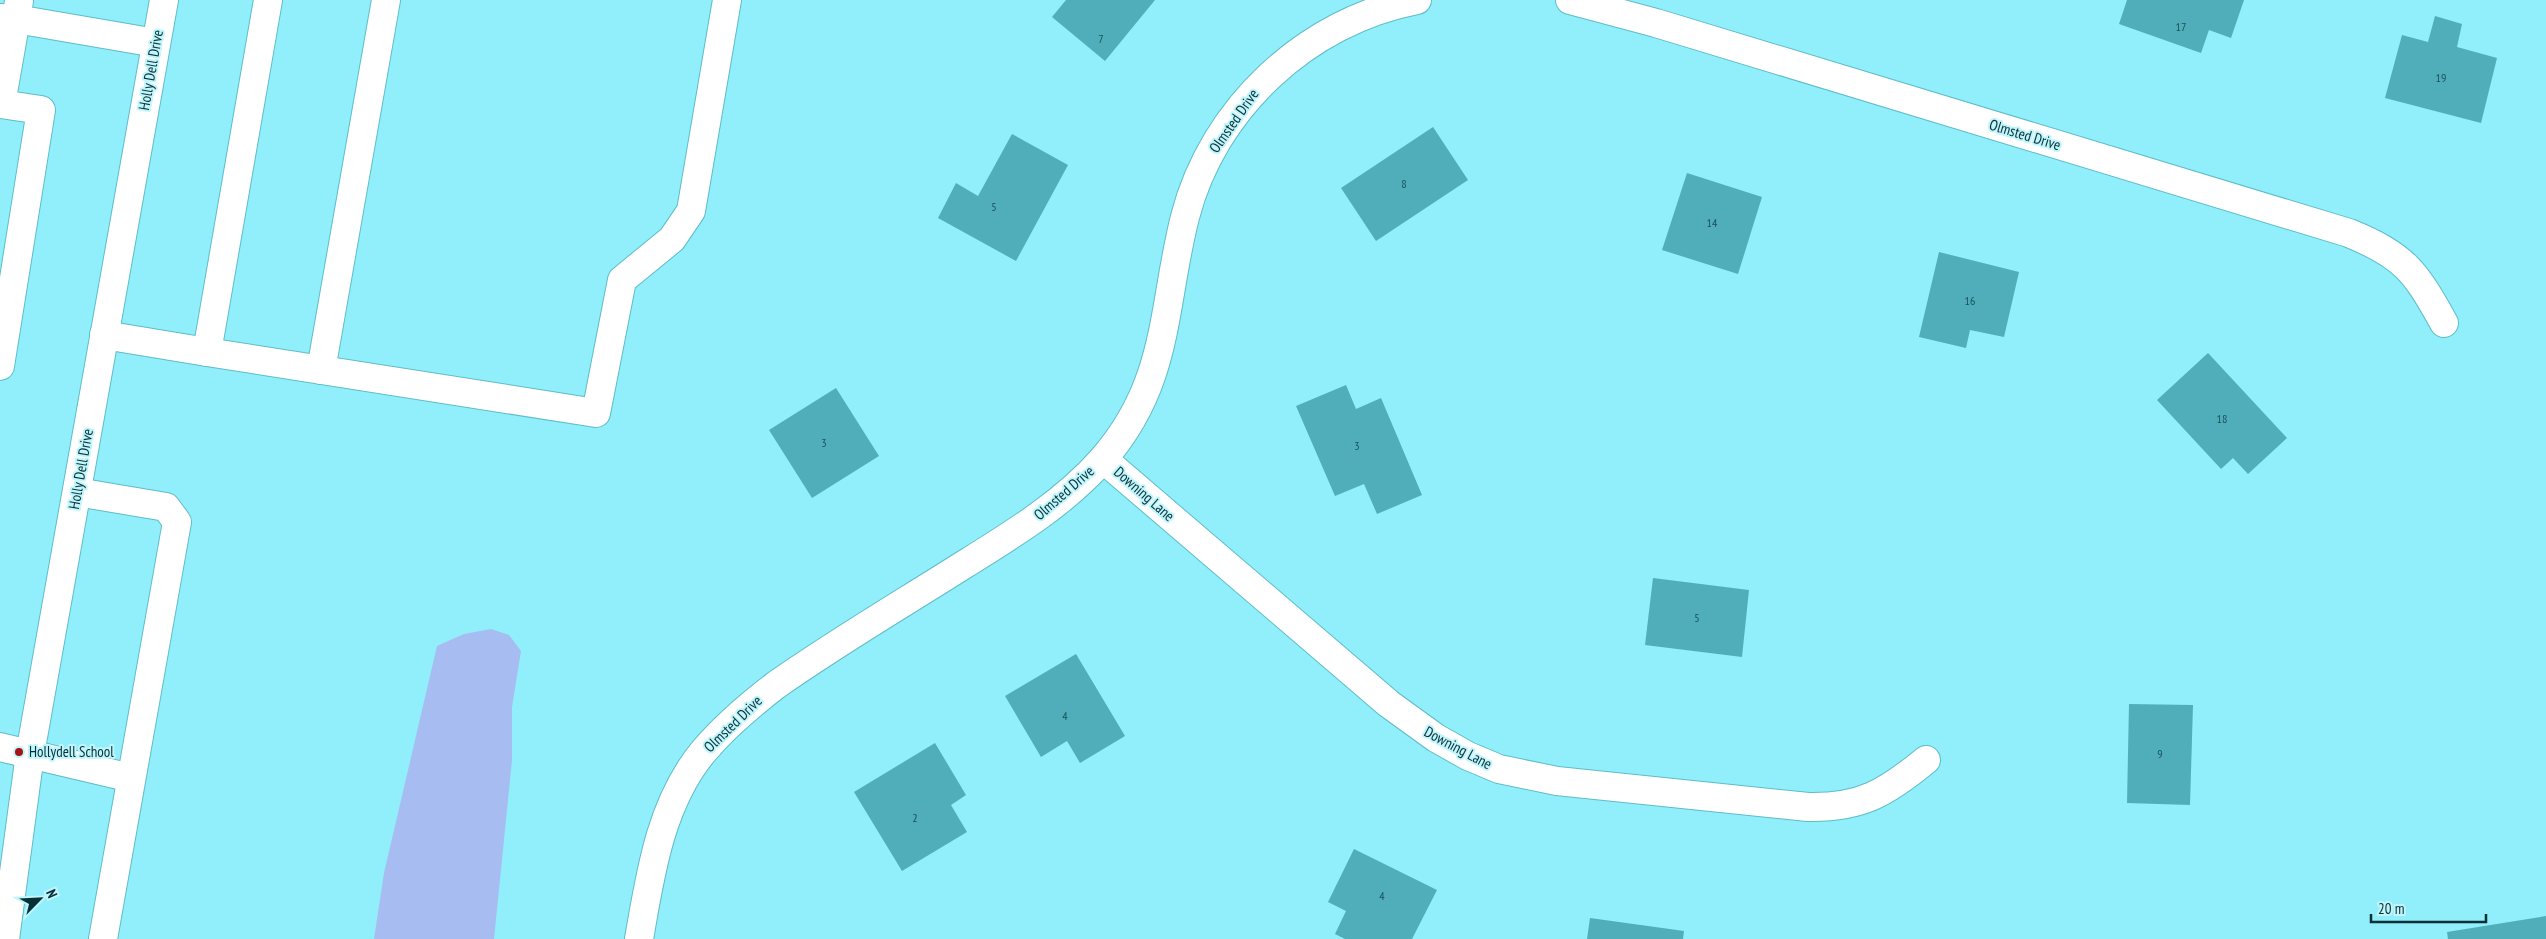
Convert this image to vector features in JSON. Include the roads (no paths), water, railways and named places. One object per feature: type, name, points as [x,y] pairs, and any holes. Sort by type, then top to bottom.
[{"type":"street","name":"Holly Dell Drive","points":[[5,939],[30,754],[164,0]]},
{"type":"street","points":[[207,352],[268,0]]},
{"type":"street","points":[[321,370],[386,0]]},
{"type":"street","points":[[104,335],[596,413],[622,280],[672,239],[691,211],[727,0]]},
{"type":"street","name":"Olmsted Drive","points":[[639,939],[648,884],[671,808],[689,772],[702,753],[750,705],[802,667],[1046,512],[1103,459],[1125,432],[1142,402],[1154,371],[1162,344],[1185,218],[1199,176],[1218,140],[1258,86],[1281,65],[1312,42],[1366,15],[1417,0]]},
{"type":"street","name":"Olmsted Drive","points":[[1570,0],[1656,24],[2349,233],[2380,246],[2406,265],[2424,288],[2444,323]]},
{"type":"street","points":[[0,366],[41,110],[0,104],[12,12],[156,42]]},
{"type":"street","name":"Downing Lane","points":[[1103,459],[1389,704],[1436,738],[1468,756],[1499,769],[1557,782],[1798,806],[1835,807],[1858,802],[1882,792],[1926,760]]},
{"type":"street","points":[[76,492],[166,507],[176,522],[103,939]]},
{"type":"street","points":[[0,747],[131,778]]},
{"type":"water","points":[[491,629],[509,635],[521,651],[512,707],[512,760],[494,939],[374,939],[384,873],[437,646],[464,634]]},
{"type":"place","name":"Hollydell School","points":[[19,752]]}]
